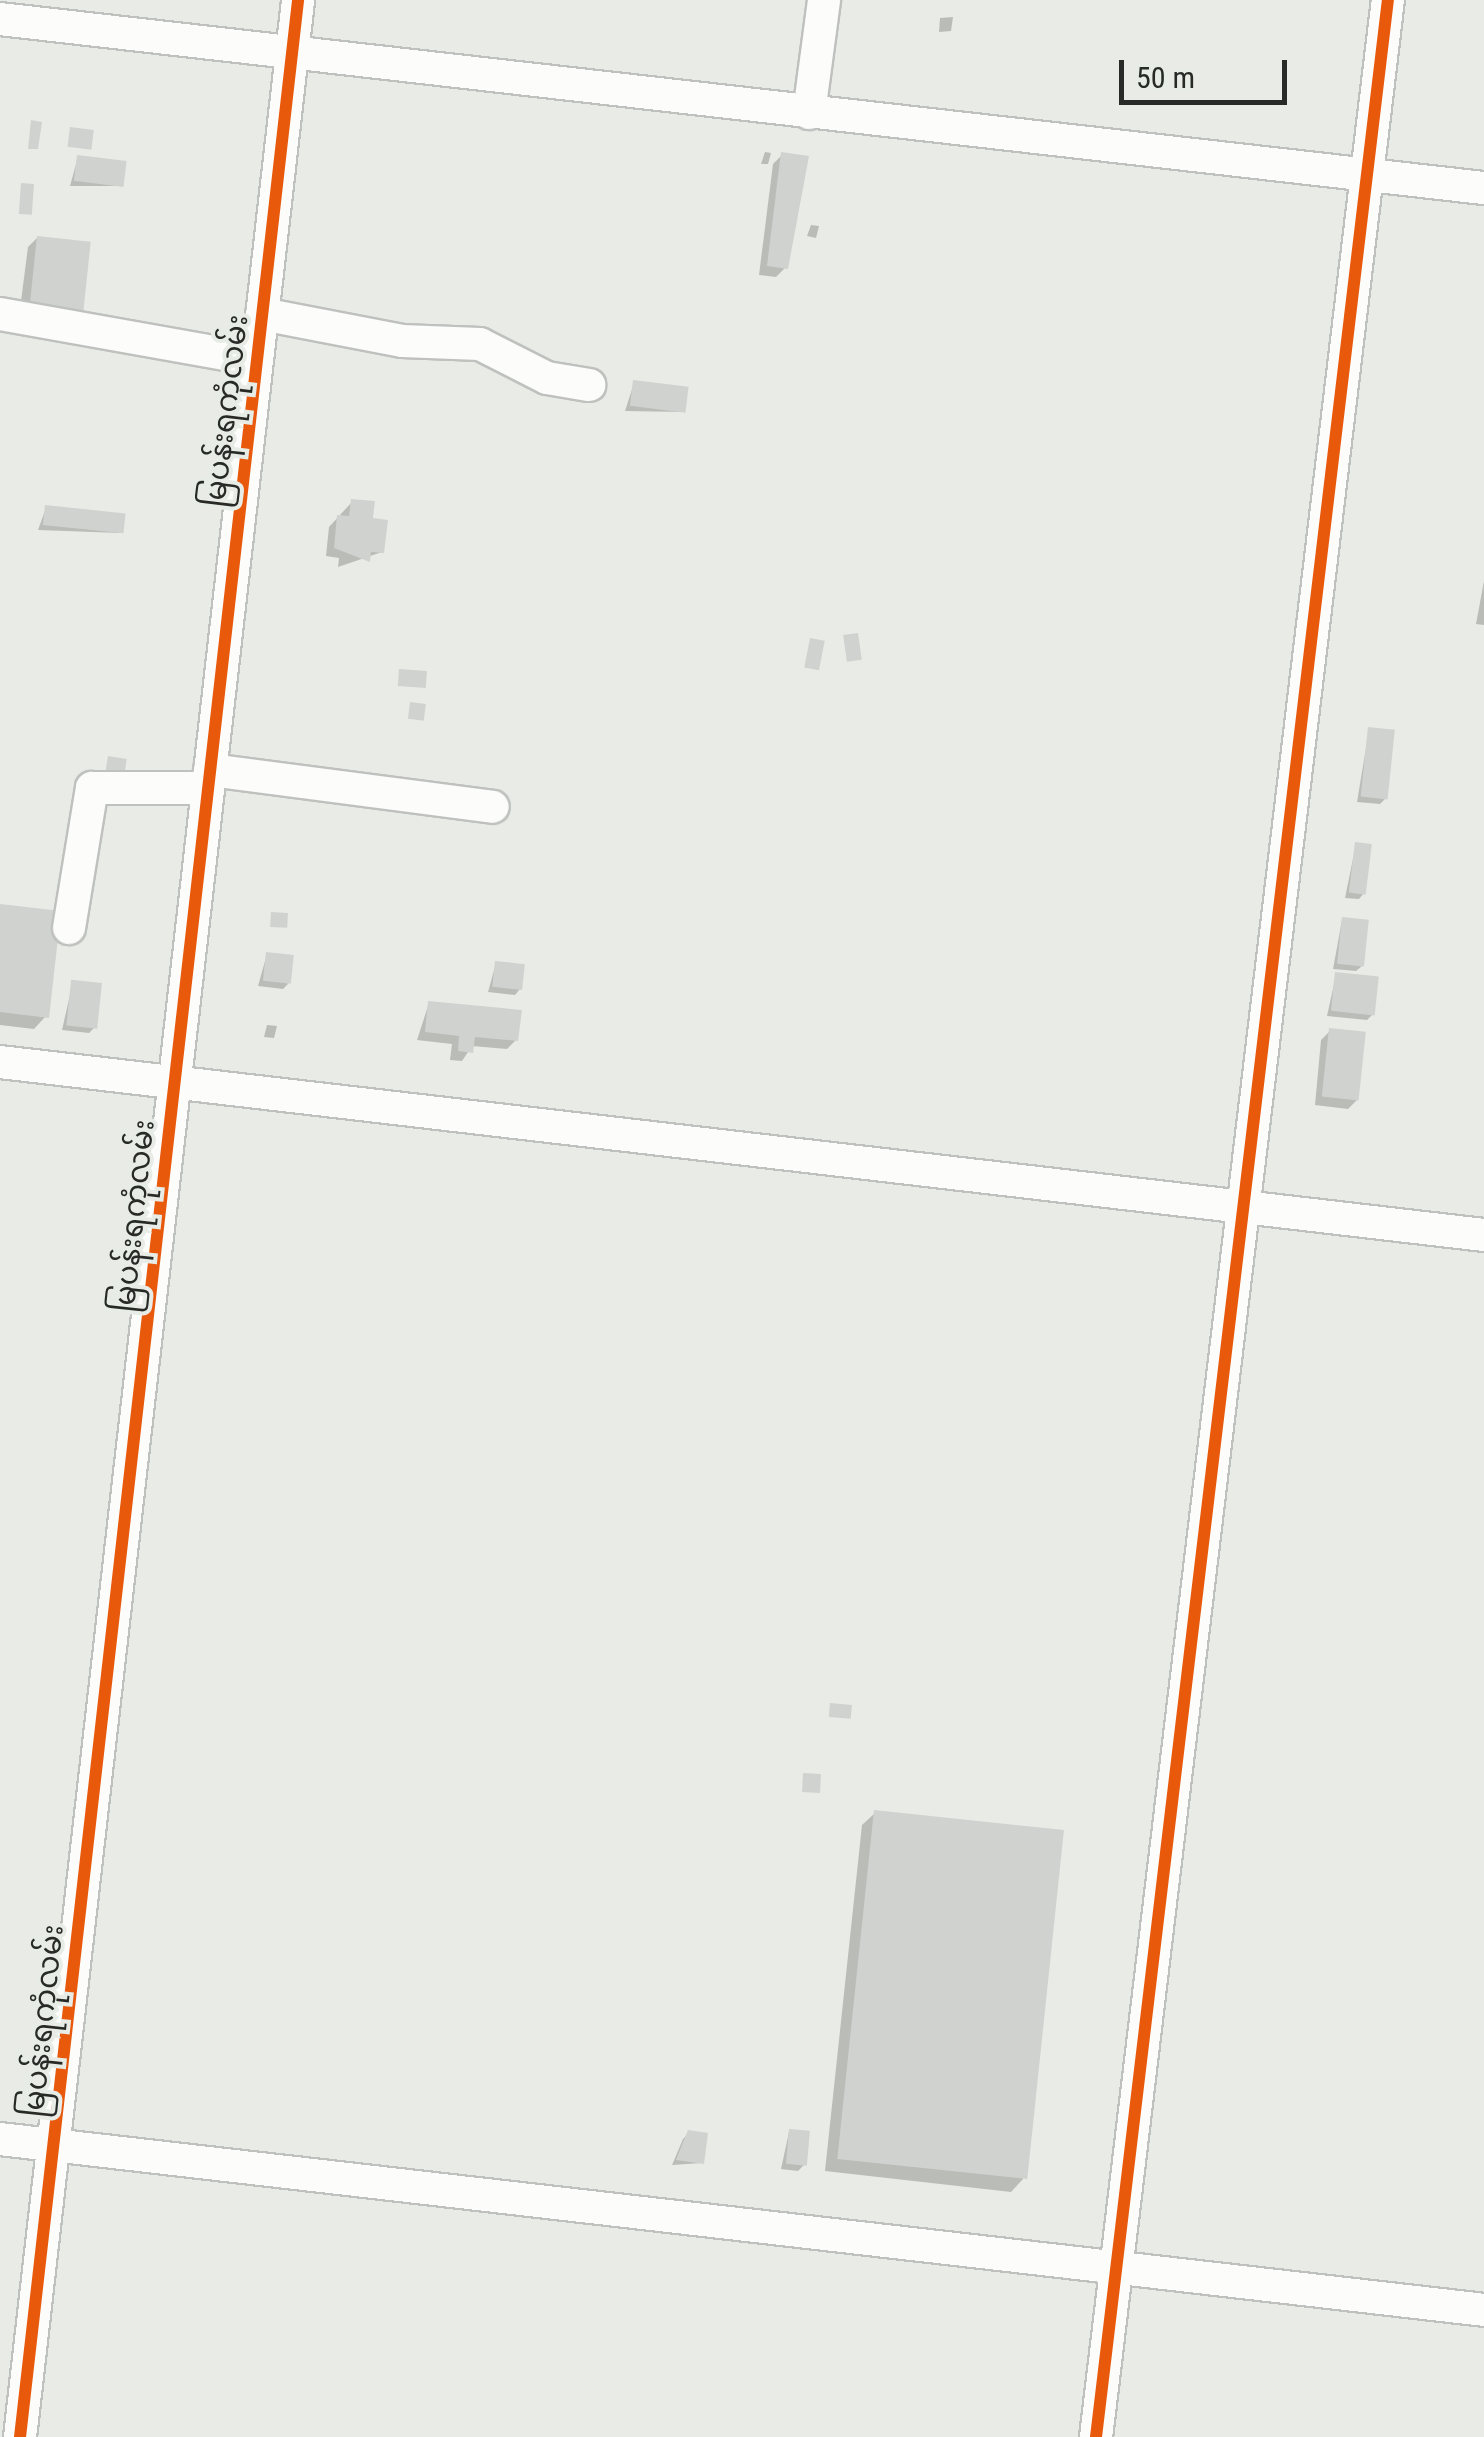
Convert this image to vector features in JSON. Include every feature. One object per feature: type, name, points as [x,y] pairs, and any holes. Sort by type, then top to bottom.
[{"type":"street","name":"မြပန်းရကုံလမ်း","points":[[20,2437],[298,0]]},
{"type":"street","points":[[809,114],[824,0]]},
{"type":"street","points":[[1096,2437],[1388,0]]},
{"type":"street","points":[[0,19],[292,56],[1484,188]]},
{"type":"street","points":[[0,314],[257,360]]},
{"type":"street","points":[[262,314],[402,341],[480,344],[547,378],[589,385]]},
{"type":"street","points":[[69,928],[92,788],[209,779],[493,807]]},
{"type":"street","points":[[0,1062],[1484,1234]]},
{"type":"street","points":[[0,2139],[1484,2310]]},
{"type":"building","points":[[31,120],[42,122],[38,149],[28,149]]},
{"type":"building","points":[[70,127],[94,130],[91,150],[68,147]]},
{"type":"building","points":[[781,152],[809,156],[788,269],[767,266]]},
{"type":"building","points":[[77,155],[127,161],[123,187],[74,181]]},
{"type":"building","points":[[21,183],[34,184],[32,215],[19,214]]},
{"type":"building","points":[[37,236],[91,242],[81,330],[28,325]]},
{"type":"building","points":[[633,380],[689,387],[685,413],[630,406]]},
{"type":"building","points":[[351,499],[375,501],[373,518],[388,520],[384,553],[371,552],[370,562],[334,548],[337,515],[349,516]]},
{"type":"building","points":[[45,505],[126,513],[123,533],[43,525]]},
{"type":"building","points":[[858,633],[862,660],[847,662],[843,635]]},
{"type":"building","points":[[810,638],[825,641],[819,670],[804,667]]},
{"type":"building","points":[[399,669],[427,671],[426,688],[398,686]]},
{"type":"building","points":[[410,702],[426,704],[424,721],[408,719]]},
{"type":"building","points":[[1368,727],[1395,730],[1388,799],[1361,797]]},
{"type":"building","points":[[108,756],[127,759],[124,779],[105,776]]},
{"type":"building","points":[[1355,842],[1372,844],[1366,895],[1349,893]]},
{"type":"building","points":[[0,904],[61,911],[49,1018],[0,1012]]},
{"type":"building","points":[[271,912],[288,913],[287,928],[270,927]]},
{"type":"building","points":[[1342,917],[1369,920],[1364,967],[1337,964]]},
{"type":"building","points":[[266,952],[294,955],[291,984],[263,981]]},
{"type":"building","points":[[495,961],[525,964],[522,990],[492,987]]},
{"type":"building","points":[[1335,972],[1379,977],[1375,1015],[1331,1011]]},
{"type":"building","points":[[71,980],[102,983],[97,1029],[66,1026]]},
{"type":"building","points":[[428,1001],[522,1010],[518,1041],[475,1037],[473,1053],[458,1051],[459,1036],[425,1032]]},
{"type":"building","points":[[1329,1028],[1366,1032],[1359,1100],[1322,1097]]},
{"type":"building","points":[[830,1703],[852,1705],[851,1719],[829,1717]]},
{"type":"building","points":[[803,1773],[821,1774],[820,1793],[802,1792]]},
{"type":"building","points":[[874,1810],[1064,1830],[1027,2179],[837,2159]]},
{"type":"building","points":[[789,2129],[810,2131],[807,2166],[786,2164]]},
{"type":"building","points":[[688,2130],[708,2133],[704,2164],[676,2160]]},
{"type":"cycle path","points":[[20,2437],[298,0]]},
{"type":"cycle path","points":[[1096,2437],[1388,0]]}]
